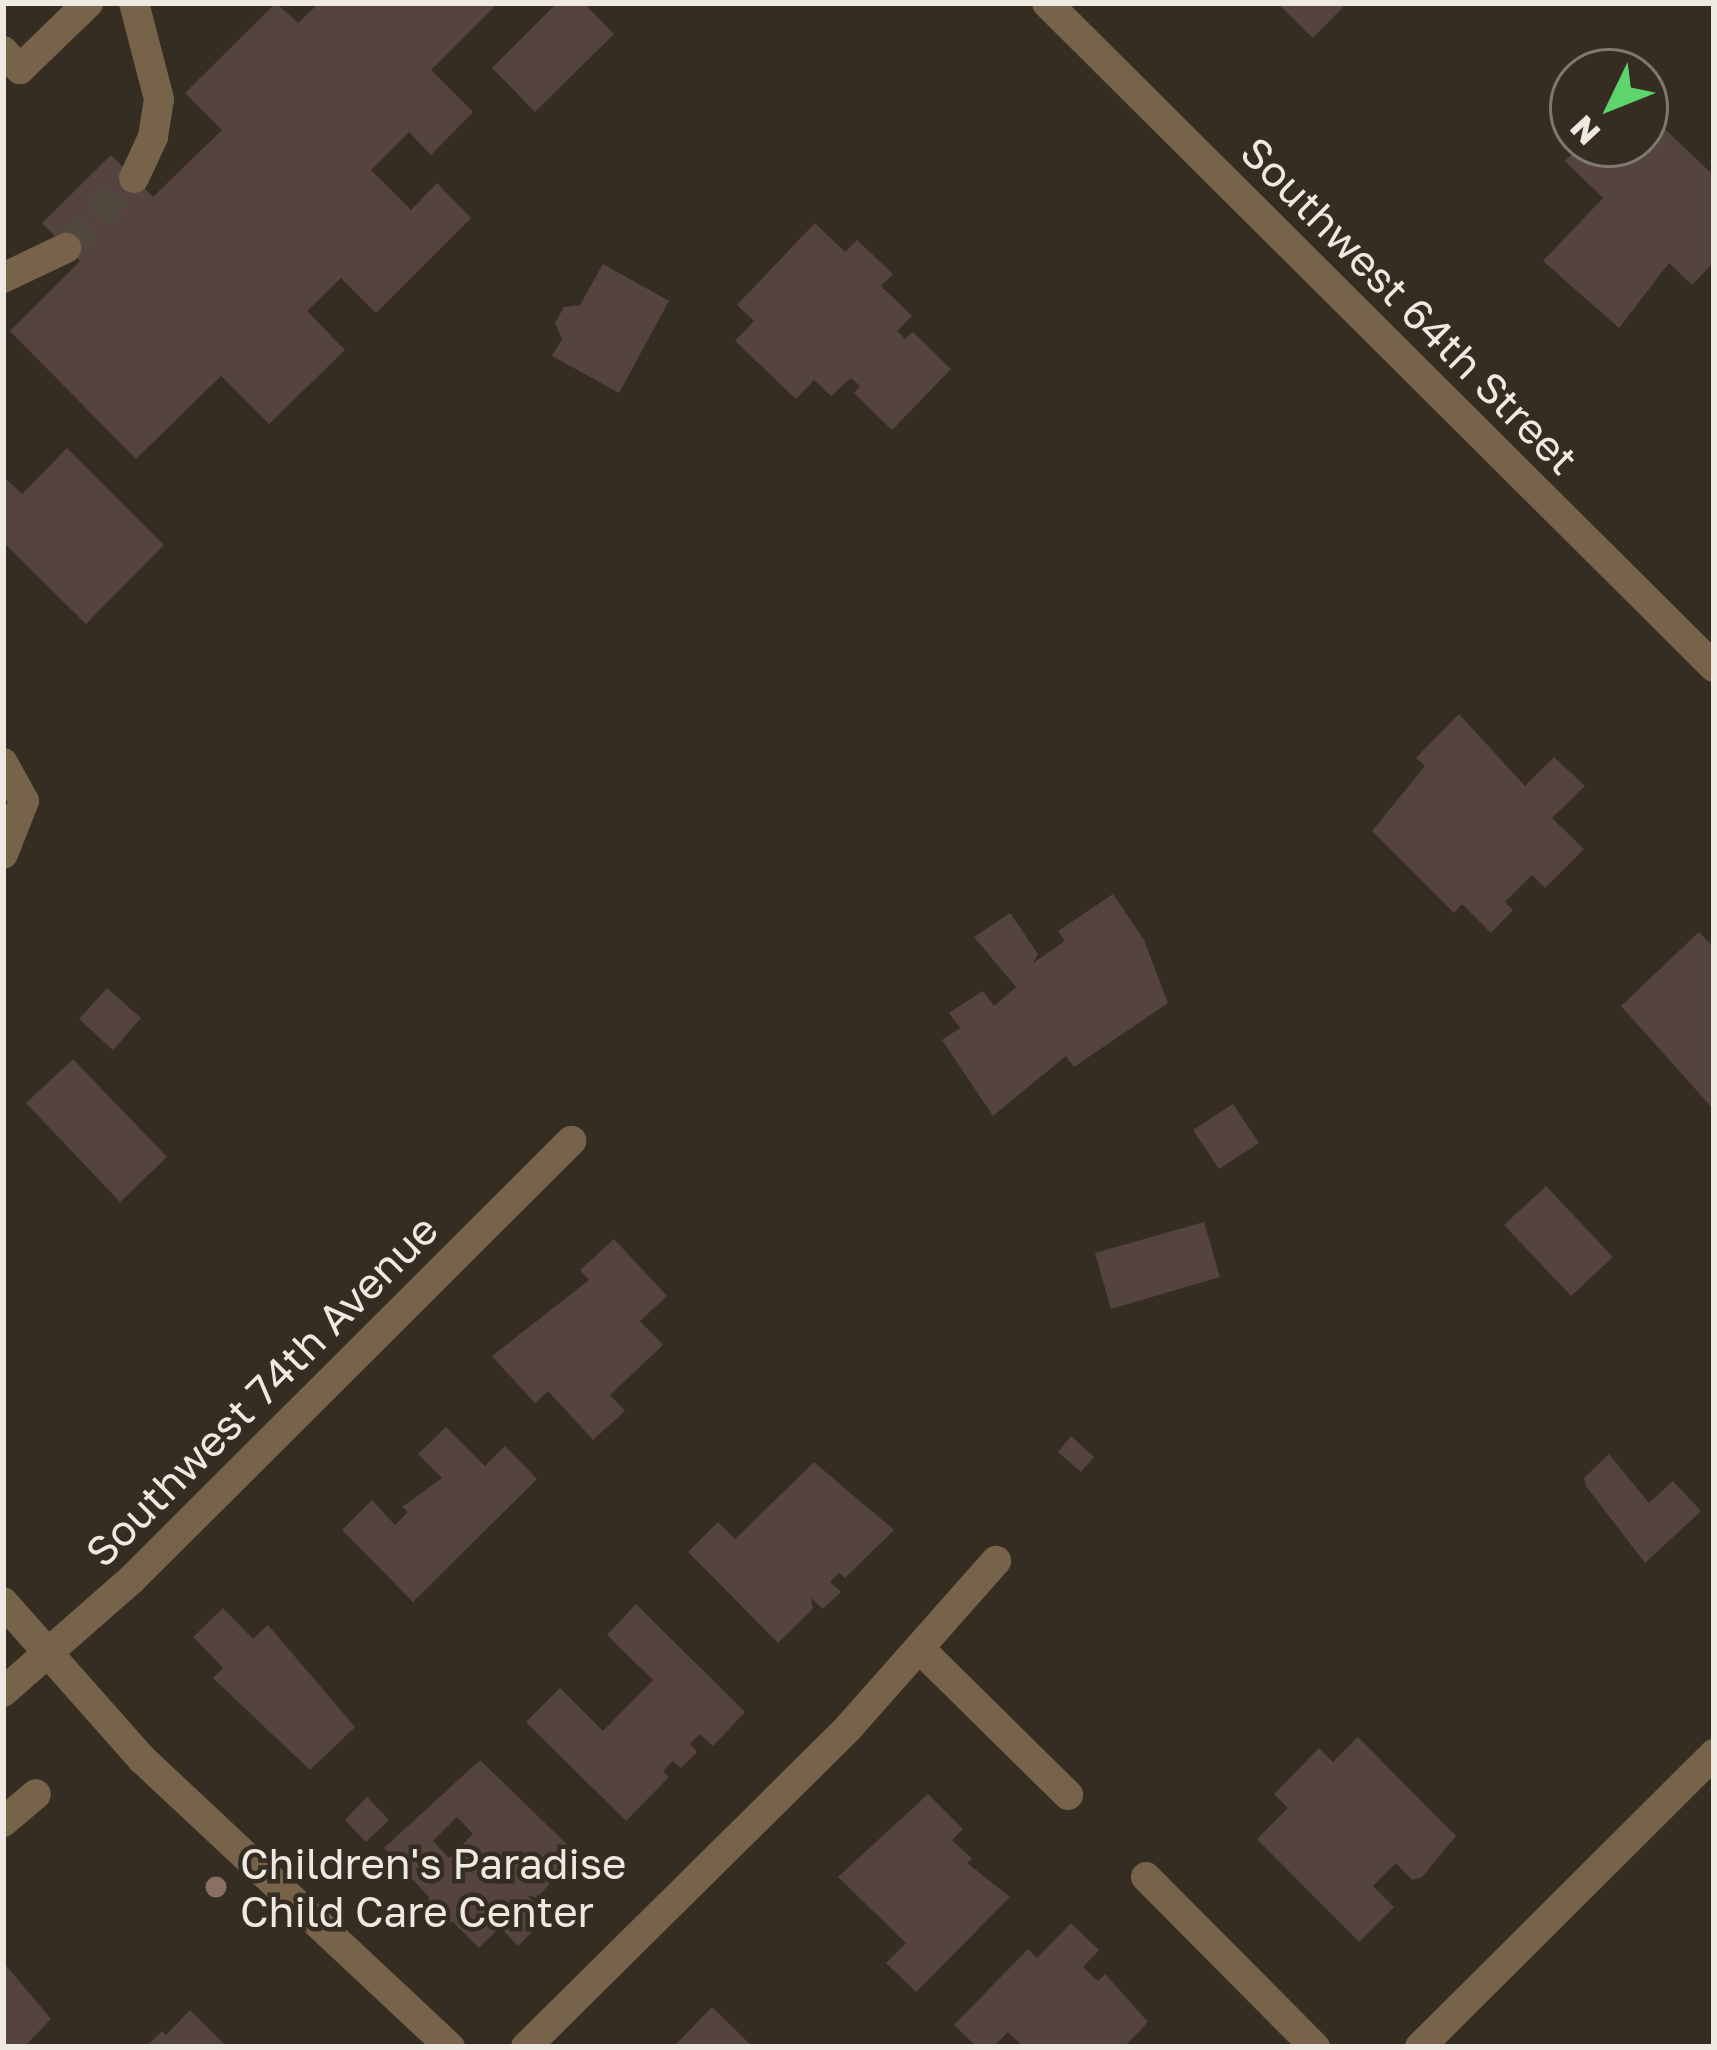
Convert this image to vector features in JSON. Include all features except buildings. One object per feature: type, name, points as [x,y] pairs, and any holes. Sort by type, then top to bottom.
[{"type":"street","points":[[9,68],[88,3]]},
{"type":"street","points":[[134,3],[159,99],[153,137],[134,178]]},
{"type":"street","name":"Southwest 64th Street","points":[[1047,3],[1714,667]]},
{"type":"street","points":[[3,278],[66,248]]},
{"type":"street","points":[[3,763],[24,801],[3,854]]},
{"type":"street","name":"Southwest 74th Avenue","points":[[3,1692],[131,1580],[571,1141]]},
{"type":"street","points":[[526,2047],[920,1649],[996,1561]]},
{"type":"street","points":[[3,1602],[142,1759],[449,2047]]},
{"type":"street","points":[[920,1649],[1068,1795]]},
{"type":"street","points":[[1420,2047],[1714,1754]]},
{"type":"street","points":[[3,1822],[36,1794]]},
{"type":"street","points":[[1146,1877],[1315,2047]]},
{"type":"tunnel","points":[[66,248],[134,178]]},
{"type":"place","name":"Children's Paradise Child Care Center","points":[[216,1887]]}]
